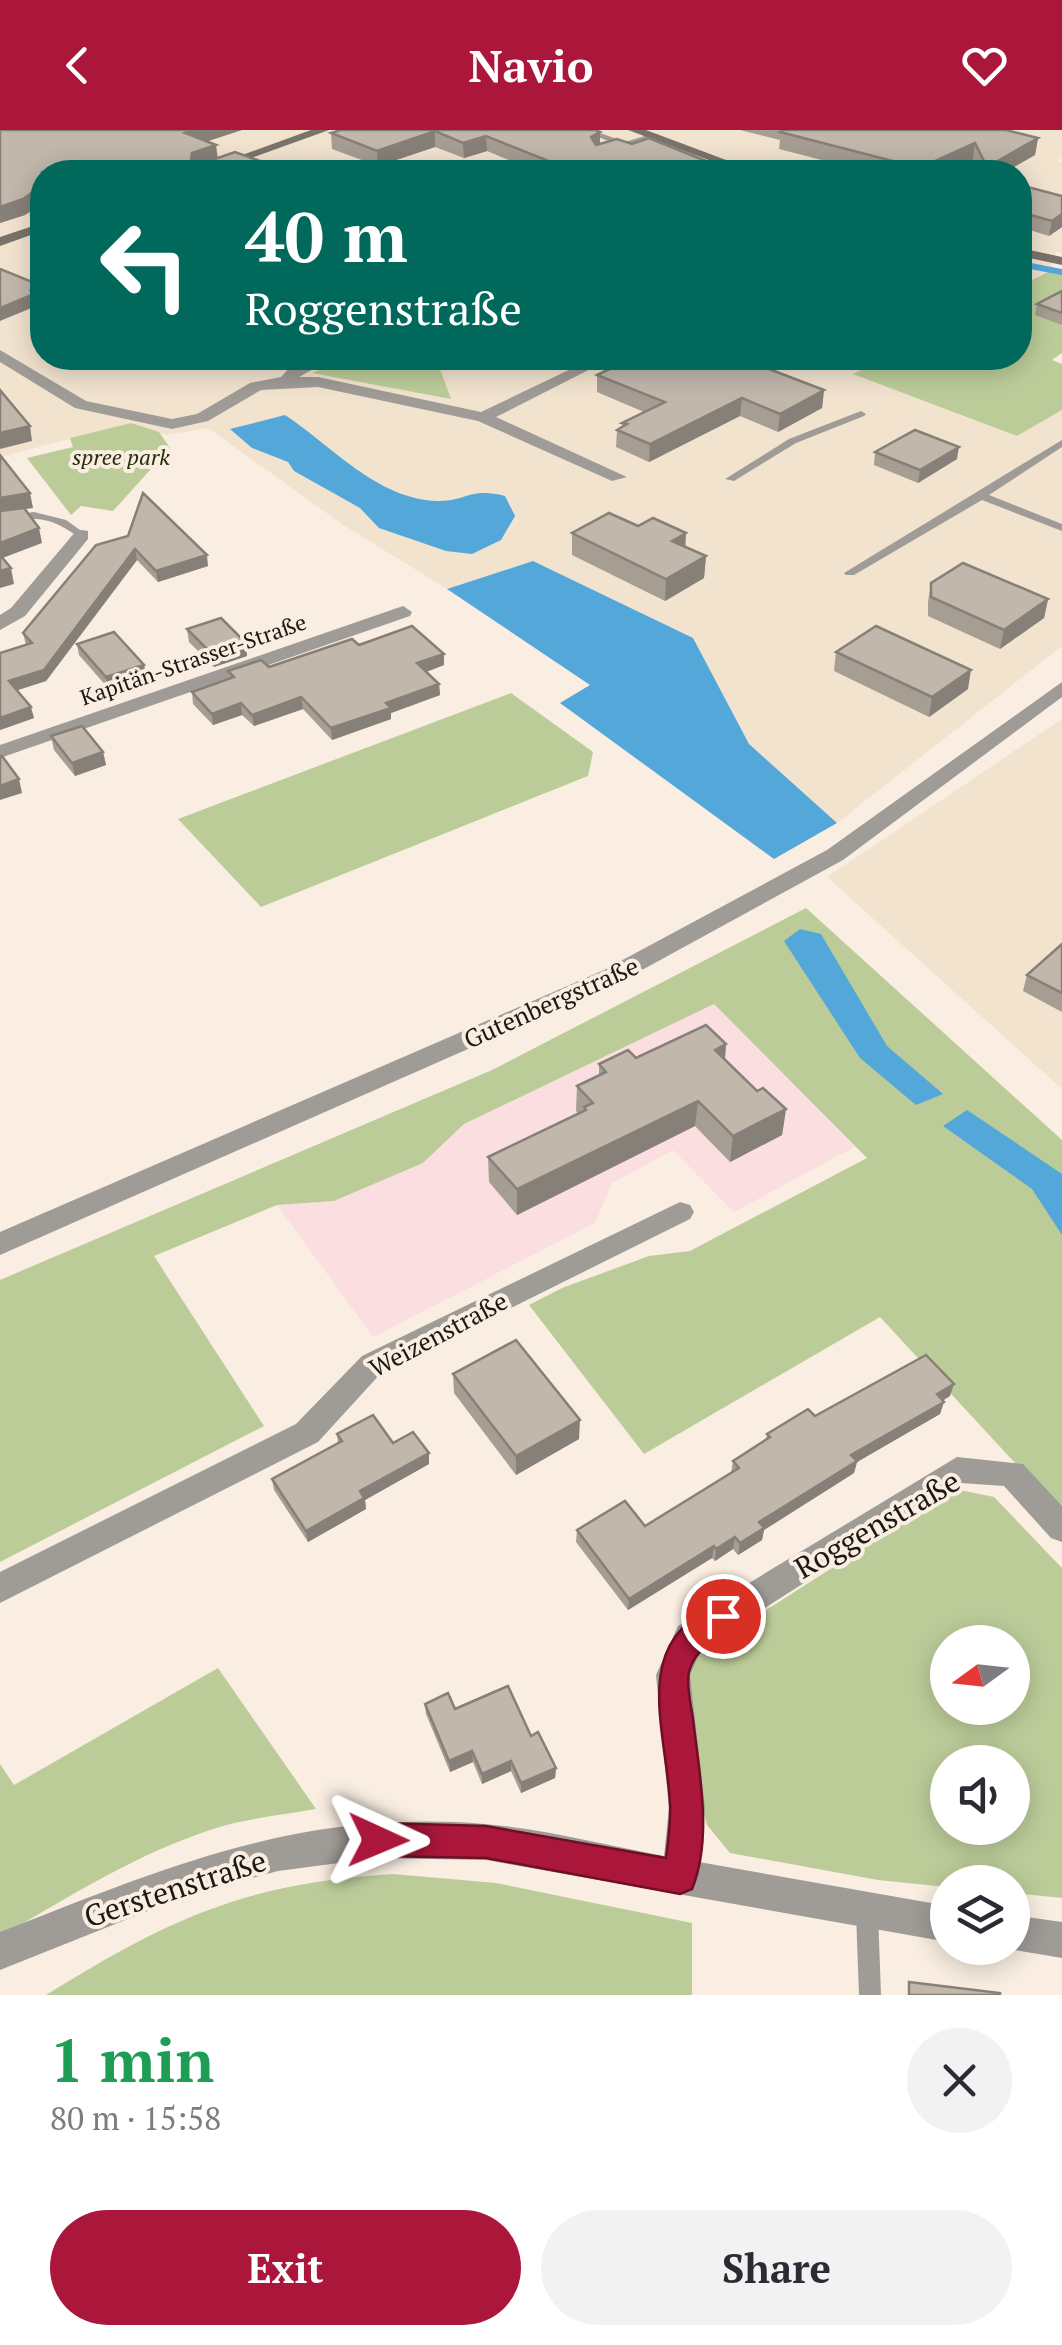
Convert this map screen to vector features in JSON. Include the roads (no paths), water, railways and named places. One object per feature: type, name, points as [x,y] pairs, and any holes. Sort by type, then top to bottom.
[{"type":"main road","points":[[237,160],[323,130]]},
{"type":"main road","points":[[634,130],[718,160]]},
{"type":"main road","points":[[0,242],[30,230]]},
{"type":"main road","points":[[1032,255],[1062,261]]},
{"type":"street","points":[[0,355],[82,404],[172,424],[202,418],[256,386],[286,381],[318,382],[483,417],[618,477]]},
{"type":"street","points":[[286,381],[296,370]]},
{"type":"street","points":[[483,417],[580,370]]},
{"type":"street","points":[[0,624],[18,612],[82,535]]},
{"type":"street","name":"Kapitän-Strasser-Straße","points":[[0,752],[403,612]]},
{"type":"street","name":"Gutenbergstraße","points":[[0,1244],[612,976],[836,855],[1062,688]]},
{"type":"street","name":"Weizenstraße","points":[[0,1588],[308,1433],[372,1364],[680,1212]]},
{"type":"street","name":"Roggenstraße","points":[[680,1877],[687,1808],[673,1675],[690,1637],[957,1470],[1012,1473],[1062,1528]]},
{"type":"street","name":"Gerstenstraße","points":[[0,1950],[183,1879],[278,1853],[378,1840],[486,1842],[930,1922]]},
{"type":"street","points":[[1030,1936],[1062,1940]]},
{"type":"lane","points":[[585,130],[625,146]]},
{"type":"lane","points":[[597,155],[651,136]]},
{"type":"lane","points":[[730,479],[786,442],[861,414]]},
{"type":"lane","points":[[850,573],[1062,443]]},
{"type":"lane","points":[[981,496],[1062,528]]},
{"type":"lane","points":[[0,520],[36,512],[61,518],[82,535]]},
{"type":"lane","points":[[867,1913],[870,1995]]},
{"type":"water","points":[[285,415],[356,469],[395,491],[437,501],[483,493],[505,496],[515,516],[501,540],[472,554],[446,551],[379,528],[360,508],[294,471],[288,462],[252,448],[230,429]]},
{"type":"water","points":[[533,561],[693,638],[749,744],[837,823],[774,859],[560,703],[590,685],[447,589]]},
{"type":"water","points":[[800,929],[821,934],[887,1046],[943,1094],[916,1105],[860,1058],[784,941]]},
{"type":"water","points":[[967,1110],[1062,1174],[1062,1235],[1032,1189],[943,1126]]},
{"type":"waterway","points":[[1032,266],[1062,272]]},
{"type":"park label","name":"spree park","points":[[121,456]]}]
